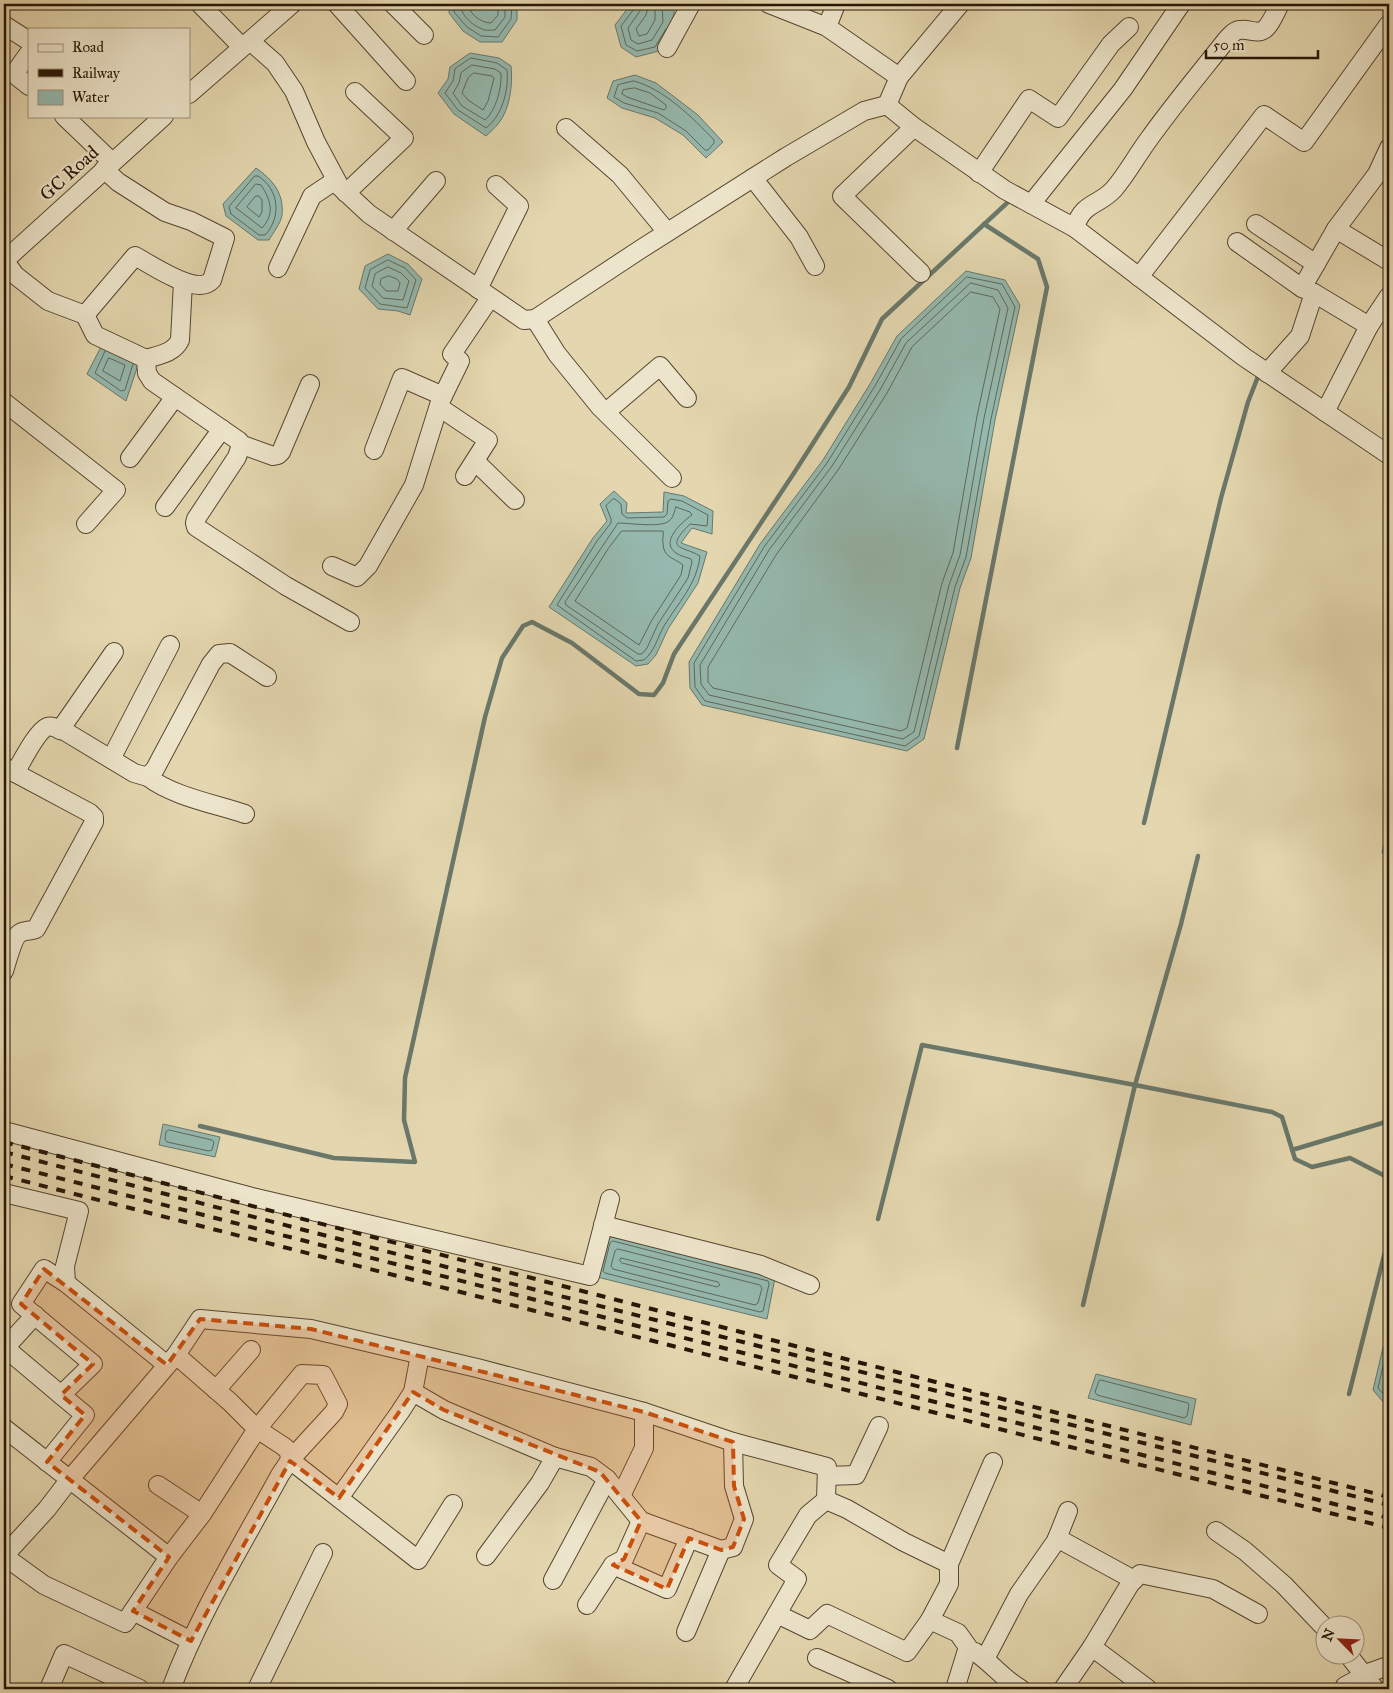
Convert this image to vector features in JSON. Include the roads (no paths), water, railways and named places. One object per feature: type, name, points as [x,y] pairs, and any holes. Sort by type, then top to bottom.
[{"type":"street","points":[[200,4],[246,44],[275,63],[294,91],[316,142],[341,186],[370,214],[393,231],[524,320],[535,319],[667,232],[864,111],[887,104],[899,77],[953,6]]},
{"type":"street","points":[[190,93],[292,4]]},
{"type":"street","points":[[337,4],[406,81]]},
{"type":"street","points":[[393,4],[424,34]]},
{"type":"street","points":[[667,48],[691,4]]},
{"type":"street","points":[[769,4],[827,27],[899,77]]},
{"type":"street","points":[[827,27],[836,4]]},
{"type":"street","points":[[1031,204],[1123,89],[1181,4]]},
{"type":"street","points":[[1074,228],[1077,220],[1086,208],[1113,190],[1150,137],[1227,39],[1234,32],[1241,29],[1260,32],[1266,28],[1280,4]]},
{"type":"street","points":[[1140,277],[1264,115],[1304,142],[1389,24]]},
{"type":"street","points":[[4,25],[28,40]]},
{"type":"street","points":[[979,173],[1029,100],[1058,118],[1111,44],[1129,27]]},
{"type":"street","points":[[28,54],[9,79],[28,86]]},
{"type":"street","points":[[278,268],[312,196],[341,186],[404,138],[355,92]]},
{"type":"street","points":[[887,104],[914,127],[979,173],[1005,190],[1074,228],[1244,357],[1389,455]]},
{"type":"street","points":[[66,118],[108,166],[118,182],[165,212],[191,221],[225,238],[212,280],[208,284],[201,286],[183,282],[135,256],[85,315]]},
{"type":"street","name":"GC Road","points":[[4,261],[162,118]]},
{"type":"street","points":[[914,127],[842,196],[921,273]]},
{"type":"street","points":[[566,128],[620,175],[667,232]]},
{"type":"street","points":[[1267,373],[1300,336],[1308,291],[1316,264],[1336,229],[1377,174],[1389,148]]},
{"type":"street","points":[[753,178],[799,237],[815,266]]},
{"type":"street","points":[[393,231],[436,181]]},
{"type":"street","points":[[332,566],[357,577],[368,566],[414,485],[441,402],[460,361],[452,354],[484,293],[519,206],[496,185]]},
{"type":"street","points":[[1256,224],[1316,264]]},
{"type":"street","points":[[1336,229],[1389,261]]},
{"type":"street","points":[[1237,242],[1308,291],[1369,326]]},
{"type":"street","points":[[4,261],[15,275],[48,301],[85,315],[95,334],[146,359],[169,352],[177,347],[180,340],[183,282]]},
{"type":"street","points":[[1325,412],[1369,326],[1389,296]]},
{"type":"street","points":[[535,319],[557,354],[606,412],[672,478]]},
{"type":"street","points":[[146,359],[147,373],[152,381],[239,441],[240,444],[273,456],[281,452],[310,384]]},
{"type":"street","points":[[606,412],[660,366],[688,398]]},
{"type":"street","points":[[374,450],[402,378],[441,402],[488,440],[466,476]]},
{"type":"street","points":[[130,458],[175,396]]},
{"type":"street","points":[[4,402],[116,490],[86,524]]},
{"type":"street","points":[[165,507],[222,429]]},
{"type":"street","points":[[240,444],[237,457],[196,519],[196,527],[286,586],[350,622]]},
{"type":"street","points":[[475,461],[515,500]]},
{"type":"street","points":[[111,759],[170,644]]},
{"type":"street","points":[[60,730],[114,652]]},
{"type":"street","points":[[148,777],[155,769],[211,664],[219,654],[230,653],[267,677]]},
{"type":"street","points":[[4,971],[16,936],[22,931],[36,929],[94,822],[94,817],[90,813],[9,770],[41,732],[48,727],[60,730],[134,772],[148,777],[156,784],[172,791],[245,814]]},
{"type":"street","points":[[4,1131],[252,1197],[590,1276],[610,1199]]},
{"type":"street","points":[[4,1193],[79,1211],[65,1266],[66,1283]]},
{"type":"street","points":[[603,1225],[761,1265],[810,1285]]},
{"type":"street","points":[[61,1395],[93,1364],[21,1304],[44,1269],[216,1390],[258,1429],[289,1451],[290,1460],[418,1560],[453,1504]]},
{"type":"street","points":[[35,1316],[6,1353],[85,1415],[47,1462]]},
{"type":"street","points":[[171,1689],[191,1641],[275,1484],[290,1460],[334,1412],[338,1404],[323,1375],[302,1374],[258,1429],[202,1514],[169,1557],[125,1623],[44,1585],[4,1556],[47,1509],[70,1479],[171,1360],[200,1319],[311,1329],[644,1412],[733,1442],[827,1467],[826,1500],[808,1514],[778,1565],[797,1579],[734,1689]]},
{"type":"street","points":[[216,1390],[250,1350]]},
{"type":"street","points":[[339,1498],[413,1392],[420,1355]]},
{"type":"street","points":[[413,1392],[444,1410],[555,1457],[590,1467],[608,1479],[641,1521],[721,1550],[733,1547],[744,1519],[734,1486],[733,1442]]},
{"type":"street","points":[[621,1496],[644,1448],[644,1412]]},
{"type":"street","points":[[827,1476],[856,1475],[879,1426]]},
{"type":"street","points":[[4,1428],[169,1557]]},
{"type":"street","points":[[486,1556],[540,1483],[555,1457]]},
{"type":"street","points":[[776,1614],[810,1630],[827,1614],[907,1652],[930,1620],[949,1584],[949,1564],[993,1462]]},
{"type":"street","points":[[553,1580],[608,1479]]},
{"type":"street","points":[[158,1485],[202,1514]]},
{"type":"street","points":[[826,1500],[949,1564]]},
{"type":"street","points":[[985,1659],[1019,1594],[1057,1538],[1068,1511]]},
{"type":"street","points":[[587,1605],[613,1565],[624,1559],[641,1521]]},
{"type":"street","points":[[1216,1531],[1245,1551],[1284,1585],[1316,1619]]},
{"type":"street","points":[[613,1565],[667,1589],[689,1538]]},
{"type":"street","points":[[1057,1538],[1134,1580]]},
{"type":"street","points":[[686,1632],[721,1550]]},
{"type":"street","points":[[257,1689],[323,1552]]},
{"type":"street","points":[[1063,1689],[1134,1580],[1140,1574],[1213,1589],[1258,1614]]},
{"type":"street","points":[[133,1611],[191,1641]]},
{"type":"street","points":[[930,1620],[958,1633],[968,1648],[985,1659],[1008,1682],[1021,1689]]},
{"type":"street","points":[[1092,1647],[1148,1689]]},
{"type":"street","points":[[955,1689],[968,1648]]},
{"type":"street","points":[[48,1689],[64,1654],[140,1689]]},
{"type":"street","points":[[817,1658],[888,1689]]},
{"type":"street","points":[[1357,1666],[1370,1682]]},
{"type":"street","points":[[1344,1689],[1345,1686],[1370,1682],[1385,1666],[1389,1669]]},
{"type":"water","points":[[450,4],[517,4],[517,20],[502,42],[480,42],[463,31],[449,13]]},
{"type":"water","points":[[631,4],[674,5],[674,25],[659,51],[636,57],[621,47],[615,25]]},
{"type":"water","points":[[470,53],[499,58],[511,66],[512,81],[508,104],[498,124],[486,136],[454,114],[438,93],[448,79],[450,67]]},
{"type":"water","points":[[635,75],[656,83],[698,115],[723,142],[706,158],[683,135],[655,118],[622,108],[607,98],[613,81]]},
{"type":"water","points":[[256,168],[272,182],[281,200],[282,215],[279,225],[269,240],[258,240],[226,216],[223,204]]},
{"type":"water","points":[[388,254],[408,264],[422,279],[410,315],[398,311],[378,309],[359,289],[365,266]]},
{"type":"water","points":[[966,271],[1005,280],[1020,305],[995,420],[971,558],[960,588],[924,739],[907,751],[702,705],[690,688],[689,662],[760,544],[823,460],[897,336]]},
{"type":"water","points":[[103,343],[140,359],[126,401],[87,374]]},
{"type":"water","points":[[614,491],[627,503],[626,513],[663,512],[664,492],[684,496],[713,511],[712,534],[692,528],[681,543],[707,552],[698,583],[668,629],[656,655],[648,664],[636,666],[549,607],[593,538],[607,521],[600,504]]},
{"type":"water","points":[[1389,811],[1389,855],[1382,853]]},
{"type":"water","points":[[163,1124],[220,1137],[215,1157],[159,1145]]},
{"type":"water","points":[[607,1234],[775,1278],[767,1319],[597,1277]]},
{"type":"water","points":[[1389,1322],[1389,1405],[1385,1404],[1373,1390]]},
{"type":"water","points":[[1096,1374],[1196,1399],[1191,1425],[1088,1398]]},
{"type":"waterway","points":[[200,1126],[334,1158],[415,1162],[404,1120],[405,1078],[485,717],[502,658],[523,626],[532,622],[572,643],[639,694],[654,695],[663,683],[674,654],[849,387],[882,319],[1007,203]]},
{"type":"waterway","points":[[957,748],[1047,287],[1038,259],[984,224]]},
{"type":"waterway","points":[[1144,823],[1221,498],[1248,402],[1259,374]]},
{"type":"waterway","points":[[1083,1305],[1135,1085],[1181,924],[1198,856]]},
{"type":"waterway","points":[[878,1219],[922,1045],[1272,1112],[1282,1117],[1295,1159],[1312,1167],[1350,1158],[1389,1178]]},
{"type":"waterway","points":[[1292,1150],[1389,1121]]},
{"type":"waterway","points":[[1349,1394],[1389,1236]]},
{"type":"railway","points":[[4,1142],[1389,1497]]},
{"type":"railway","points":[[4,1152],[485,1277],[1389,1505]]},
{"type":"railway","points":[[4,1164],[1389,1518]]},
{"type":"railway","points":[[4,1176],[1389,1528]]}]
